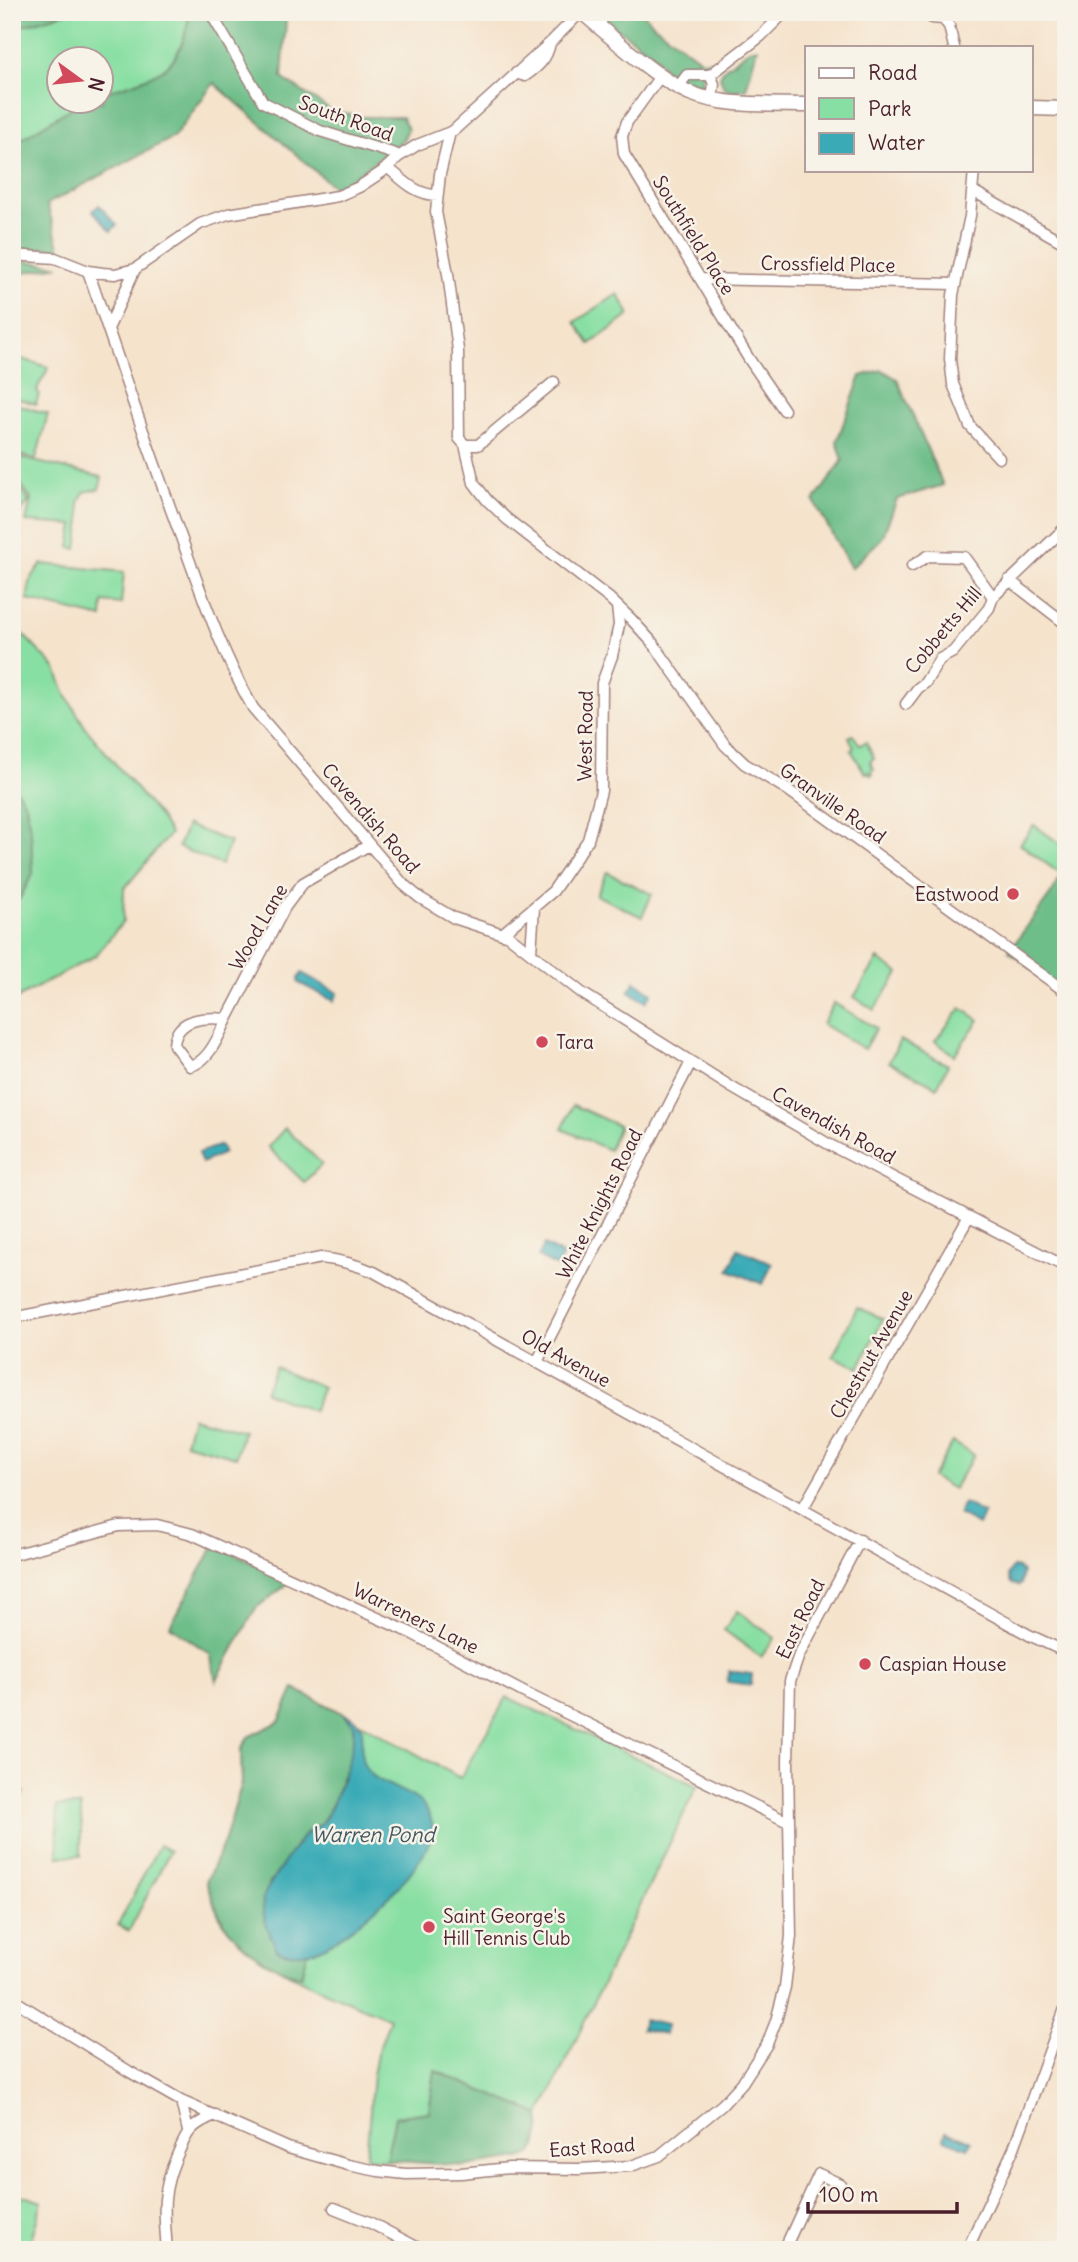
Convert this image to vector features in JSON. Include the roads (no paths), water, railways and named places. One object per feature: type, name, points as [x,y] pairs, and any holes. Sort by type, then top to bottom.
[{"type":"main road","points":[[581,12],[602,19],[661,75],[687,92],[712,99],[805,105]]},
{"type":"main road","points":[[1032,108],[1066,109]]},
{"type":"street","name":"South Road","points":[[210,12],[263,102],[320,131],[398,157]]},
{"type":"street","points":[[12,255],[55,258],[89,271],[115,274],[135,269],[200,224],[212,219],[338,196],[359,187],[417,145],[450,132],[581,12]]},
{"type":"street","points":[[678,87],[687,75],[710,75],[761,36],[785,12]]},
{"type":"street","points":[[932,18],[943,19],[949,26],[954,46]]},
{"type":"street","name":"Southfield Place","points":[[661,75],[627,122],[622,136],[624,155],[784,410]]},
{"type":"street","points":[[710,75],[713,84],[712,99]]},
{"type":"street","points":[[450,132],[436,212],[458,350],[459,438],[465,446],[474,483],[486,500],[507,519],[617,606]]},
{"type":"street","points":[[387,167],[413,189],[425,195],[437,195]]},
{"type":"street","points":[[974,172],[965,246],[953,295],[950,359],[953,384],[970,426],[999,458]]},
{"type":"street","points":[[973,191],[1066,244]]},
{"type":"street","points":[[108,329],[135,269]]},
{"type":"street","name":"Cavendish Road","points":[[89,271],[156,470],[216,634],[241,687],[253,708],[403,884],[420,898],[454,918],[502,934],[531,952],[582,993],[830,1145],[1066,1267]]},
{"type":"street","name":"Crossfield Place","points":[[701,279],[955,284]]},
{"type":"street","points":[[465,446],[478,445],[488,438],[554,383]]},
{"type":"street","name":"Cobbetts Hill","points":[[906,704],[925,683],[940,659],[953,652],[989,608],[993,597],[1066,527]]},
{"type":"street","points":[[916,559],[928,556],[964,557],[993,597]]},
{"type":"street","name":"Cobbetts Hill","points":[[1009,580],[1066,624]]},
{"type":"street","name":"West Road","points":[[502,934],[553,891],[588,841],[601,791],[602,683],[619,625],[617,606]]},
{"type":"street","name":"Granville Road","points":[[617,606],[652,642],[725,746],[745,764],[788,790],[1066,992]]},
{"type":"street","name":"Wood Lane","points":[[227,1019],[198,1018],[178,1032],[174,1045],[190,1066],[196,1065],[211,1049],[227,1019],[285,907],[303,883],[369,845]]},
{"type":"street","points":[[531,952],[534,908]]},
{"type":"street","name":"White Knights Road","points":[[537,1362],[691,1062]]},
{"type":"street","name":"Chestnut Avenue","points":[[803,1508],[969,1217]]},
{"type":"street","name":"Old Avenue","points":[[12,1318],[321,1258],[340,1260],[374,1272],[1029,1635],[1066,1652]]},
{"type":"street","name":"Warreners Lane","points":[[12,1555],[119,1526],[157,1525],[192,1534],[420,1638],[525,1693],[788,1822]]},
{"type":"street","name":"East Road","points":[[12,1999],[181,2101],[288,2148],[348,2165],[392,2173],[461,2173],[509,2168],[579,2169],[631,2166],[659,2156],[722,2105],[742,2084],[766,2044],[776,2021],[785,1987],[791,1936],[788,1822],[790,1681],[799,1655],[860,1540]]},
{"type":"street","points":[[967,2250],[1014,2148],[1066,2006]]},
{"type":"street","points":[[181,2101],[188,2131]]},
{"type":"street","points":[[167,2250],[164,2195],[167,2179],[188,2131],[215,2115]]},
{"type":"street","points":[[783,2250],[819,2174],[841,2184]]},
{"type":"street","points":[[334,2207],[369,2221],[422,2250]]},
{"type":"water","points":[[99,205],[117,225],[111,231],[93,211]]},
{"type":"water","points":[[302,973],[338,993],[334,1001],[299,983]]},
{"type":"water","points":[[635,981],[652,993],[646,1002],[629,991]]},
{"type":"water","points":[[220,1145],[224,1153],[202,1163],[198,1153]]},
{"type":"water","points":[[544,1245],[563,1255],[557,1267],[538,1257]]},
{"type":"water","points":[[738,1249],[772,1263],[763,1284],[729,1270]]},
{"type":"water","points":[[964,1503],[984,1514],[978,1525],[958,1514]]},
{"type":"water","points":[[1013,1567],[1022,1572],[1021,1584],[1018,1586],[1011,1583],[1008,1575]]},
{"type":"water","points":[[729,1671],[752,1674],[751,1685],[727,1682]]},
{"type":"water","name":"Warren Pond","points":[[344,1714],[360,1725],[363,1762],[368,1771],[375,1778],[414,1797],[428,1812],[432,1823],[430,1839],[422,1857],[408,1876],[351,1929],[314,1951],[282,1952],[277,1950],[267,1925],[263,1899],[295,1848],[304,1836],[322,1823],[332,1804],[344,1776],[354,1735],[352,1724]]},
{"type":"water","points":[[643,2020],[667,2025],[665,2034],[641,2029]]},
{"type":"water","points":[[946,2131],[971,2141],[968,2148],[944,2139]]},
{"type":"place","name":"Eastwood","points":[[1013,894]]},
{"type":"place","name":"Tara","points":[[542,1042]]},
{"type":"place","name":"Caspian House","points":[[865,1664]]},
{"type":"place","name":"Saint George's Hill Tennis Club","points":[[429,1927]]}]
